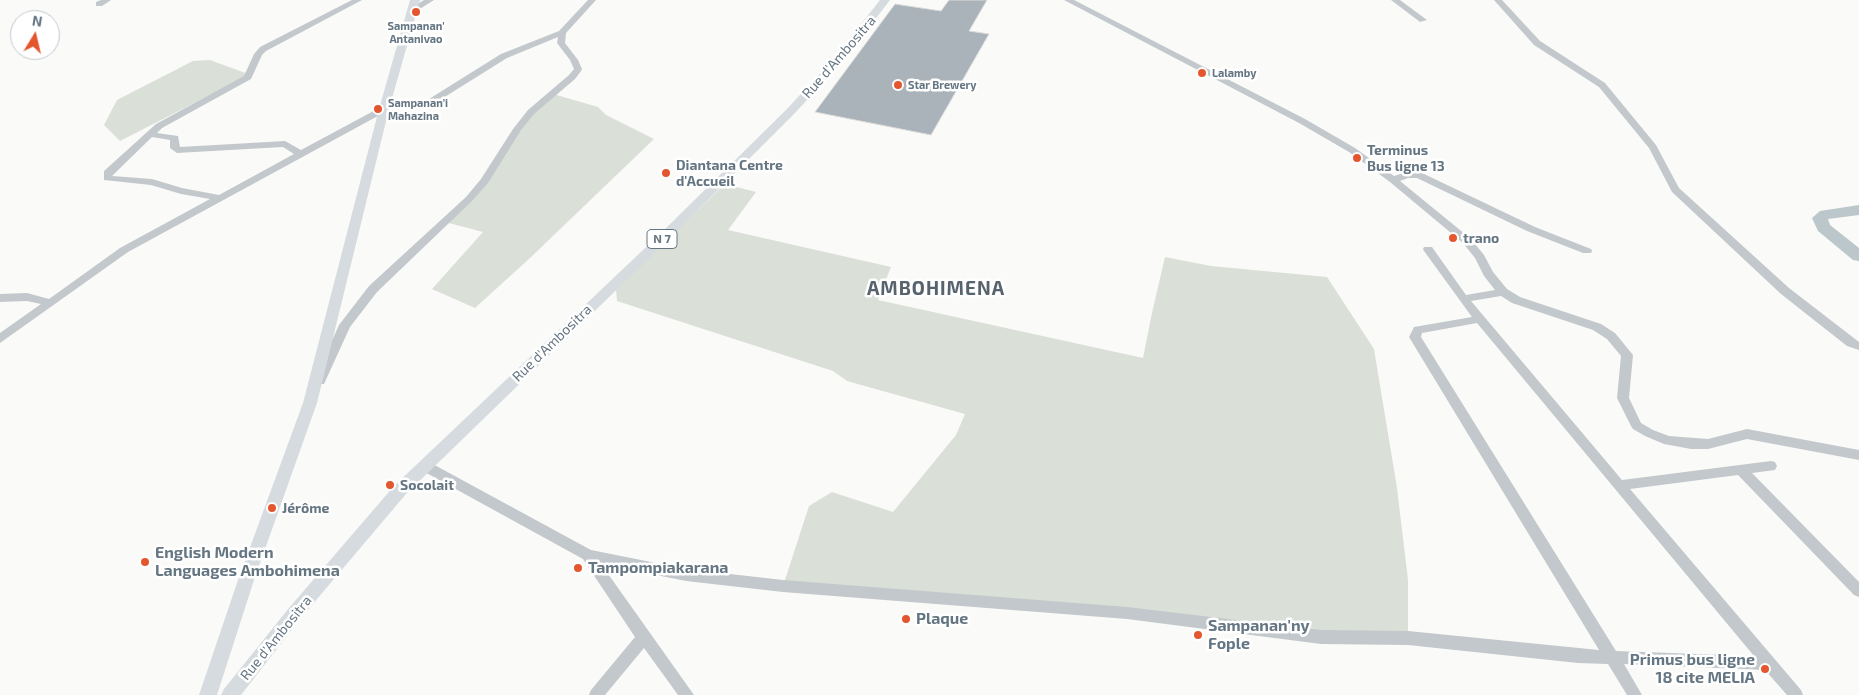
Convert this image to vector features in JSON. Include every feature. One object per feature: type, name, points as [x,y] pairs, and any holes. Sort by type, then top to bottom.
[{"type":"main road","name":"Rue d'Ambositra","points":[[230,695],[379,513],[425,466],[679,222],[790,112],[840,58],[886,0]]},
{"type":"main road","points":[[208,695],[246,580],[310,403],[384,109],[414,5]]},
{"type":"street","points":[[221,198],[181,191],[152,182],[107,178],[107,173],[149,134],[172,118],[248,77],[258,54],[270,44],[358,0]]},
{"type":"street","points":[[414,5],[430,0]]},
{"type":"street","points":[[432,101],[518,49],[562,34],[592,0]]},
{"type":"street","points":[[1068,0],[1302,121],[1352,150],[1393,180],[1468,242],[1480,257],[1488,274],[1503,292],[1516,300],[1597,327],[1611,336],[1627,355],[1623,398],[1626,407],[1637,426],[1649,433],[1668,441],[1691,444],[1708,444],[1747,434],[1859,455]]},
{"type":"street","points":[[1395,0],[1422,20]]},
{"type":"street","points":[[1498,0],[1537,43],[1602,85],[1653,147],[1675,190],[1785,290],[1851,343],[1859,346]]},
{"type":"street","points":[[310,403],[345,325],[373,289],[485,181],[518,129],[532,112],[572,77],[578,69],[574,60],[561,43],[562,34]]},
{"type":"street","points":[[0,339],[124,250],[384,109]]},
{"type":"street","points":[[149,134],[176,138],[174,148],[178,150],[285,144],[302,155]]},
{"type":"street","points":[[1393,180],[1407,175],[1419,175],[1531,229],[1587,251]]},
{"type":"street","points":[[1428,249],[1463,299],[1796,695]]},
{"type":"street","points":[[1463,299],[1503,292]]},
{"type":"street","points":[[0,298],[27,297],[51,303]]},
{"type":"street","points":[[1480,319],[1418,330],[1415,337],[1635,695]]},
{"type":"street","points":[[425,466],[588,555],[686,575],[783,586],[1127,613],[1321,637],[1408,638],[1578,656],[1769,663]]},
{"type":"street","points":[[1620,485],[1771,466]]},
{"type":"street","points":[[1741,470],[1859,591]]},
{"type":"street","points":[[588,555],[644,637],[687,695]]},
{"type":"street","points":[[596,695],[644,637]]},
{"type":"shaded area","points":[[210,60],[248,74],[120,141],[104,125],[117,100],[193,61]]},
{"type":"shaded area","points":[[553,94],[598,107],[606,115],[654,139],[475,308],[432,289],[483,232],[445,222],[469,199],[517,129]]},
{"type":"shaded area","points":[[725,184],[756,192],[728,230],[891,267],[878,300],[1143,358],[1165,257],[1211,266],[1327,277],[1374,349],[1397,488],[1408,580],[1408,638],[1127,613],[783,586],[809,506],[832,492],[893,512],[956,435],[965,414],[847,381],[833,371],[617,301],[616,289]]},
{"type":"building","name":"Star Brewery","points":[[949,0],[987,0],[969,31],[989,34],[931,135],[815,112],[895,4],[941,11]]},
{"type":"waterway","points":[[1859,210],[1825,214],[1820,218],[1823,227],[1859,256]]},
{"type":"place","name":"Sampanan' Antanivao","points":[[416,12]]},
{"type":"place","name":"Lalamby","points":[[1202,73]]},
{"type":"place","name":"Star Brewery","points":[[898,85]]},
{"type":"place","name":"Sampanan'i Mahazina","points":[[378,109]]},
{"type":"place","name":"Terminus Bus ligne 13","points":[[1357,158]]},
{"type":"place","name":"Diantana Centre d'Accueil","points":[[666,173]]},
{"type":"place","name":"trano","points":[[1453,238]]},
{"type":"place","name":"Socolait","points":[[390,485]]},
{"type":"place","name":"Jérôme","points":[[272,508]]},
{"type":"place","name":"English Modern Languages Ambohimena","points":[[145,562]]},
{"type":"place","name":"Tampompiakarana","points":[[578,568]]},
{"type":"place","name":"Plaque","points":[[906,619]]},
{"type":"place","name":"Sampanan'ny Fople","points":[[1198,635]]},
{"type":"place","name":"Primus bus ligne 18 cite MELIA","points":[[1765,669]]},
{"type":"district","name":"AMBOHIMENA","points":[[936,289]]}]
